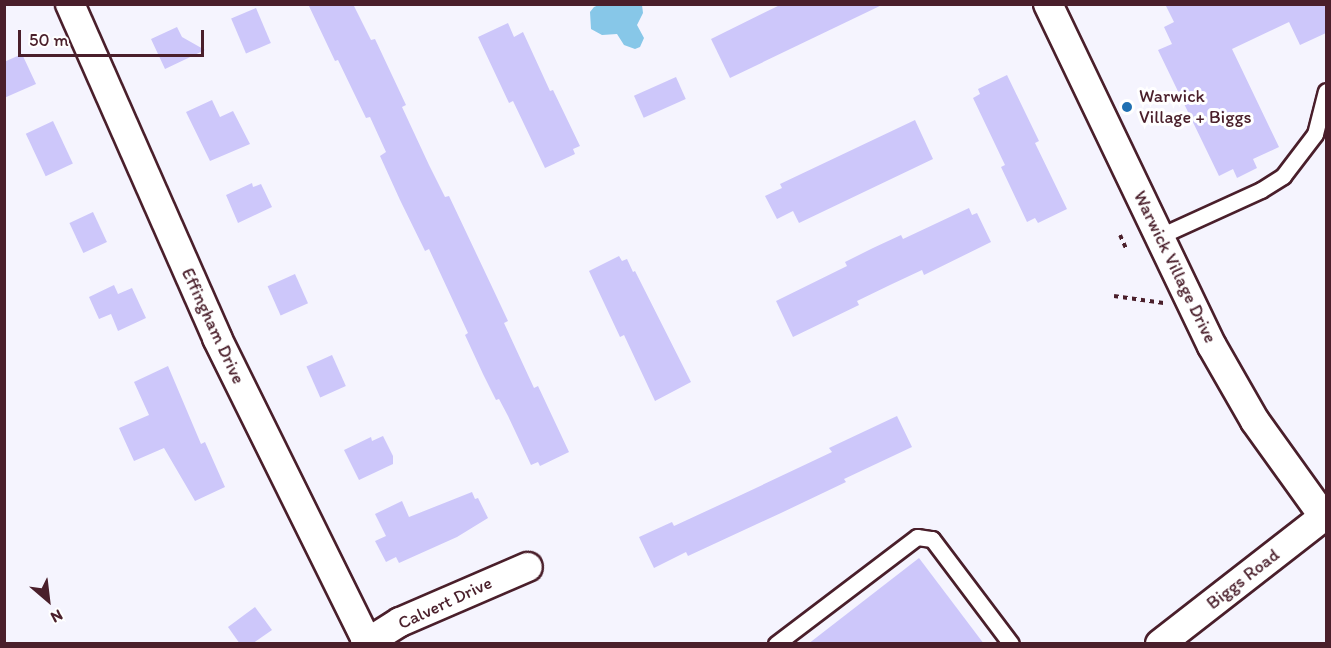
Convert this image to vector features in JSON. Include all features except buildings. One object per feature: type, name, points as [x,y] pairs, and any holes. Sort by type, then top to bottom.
[{"type":"street","name":"Effingham Drive","points":[[70,4],[217,338],[366,643]]},
{"type":"street","name":"Warwick Village Drive","points":[[1048,4],[1212,346],[1255,421],[1326,518]]},
{"type":"street","name":"Biggs Road","points":[[1160,644],[1326,518]]},
{"type":"street","name":"Calvert Drive","points":[[366,643],[410,618],[528,567]]},
{"type":"lane","points":[[1160,236],[1261,190],[1283,176],[1315,134],[1326,91]]},
{"type":"lane","points":[[776,644],[916,537],[932,539],[1011,644]]},
{"type":"path","points":[[1120,236],[1127,251]]},
{"type":"path","points":[[1114,296],[1169,304]]},
{"type":"water","points":[[601,4],[642,5],[643,13],[637,25],[644,38],[640,47],[635,49],[624,45],[617,34],[602,35],[591,29],[590,12]]},
{"type":"place","name":"Warwick Village + Biggs","points":[[1127,107]]}]
